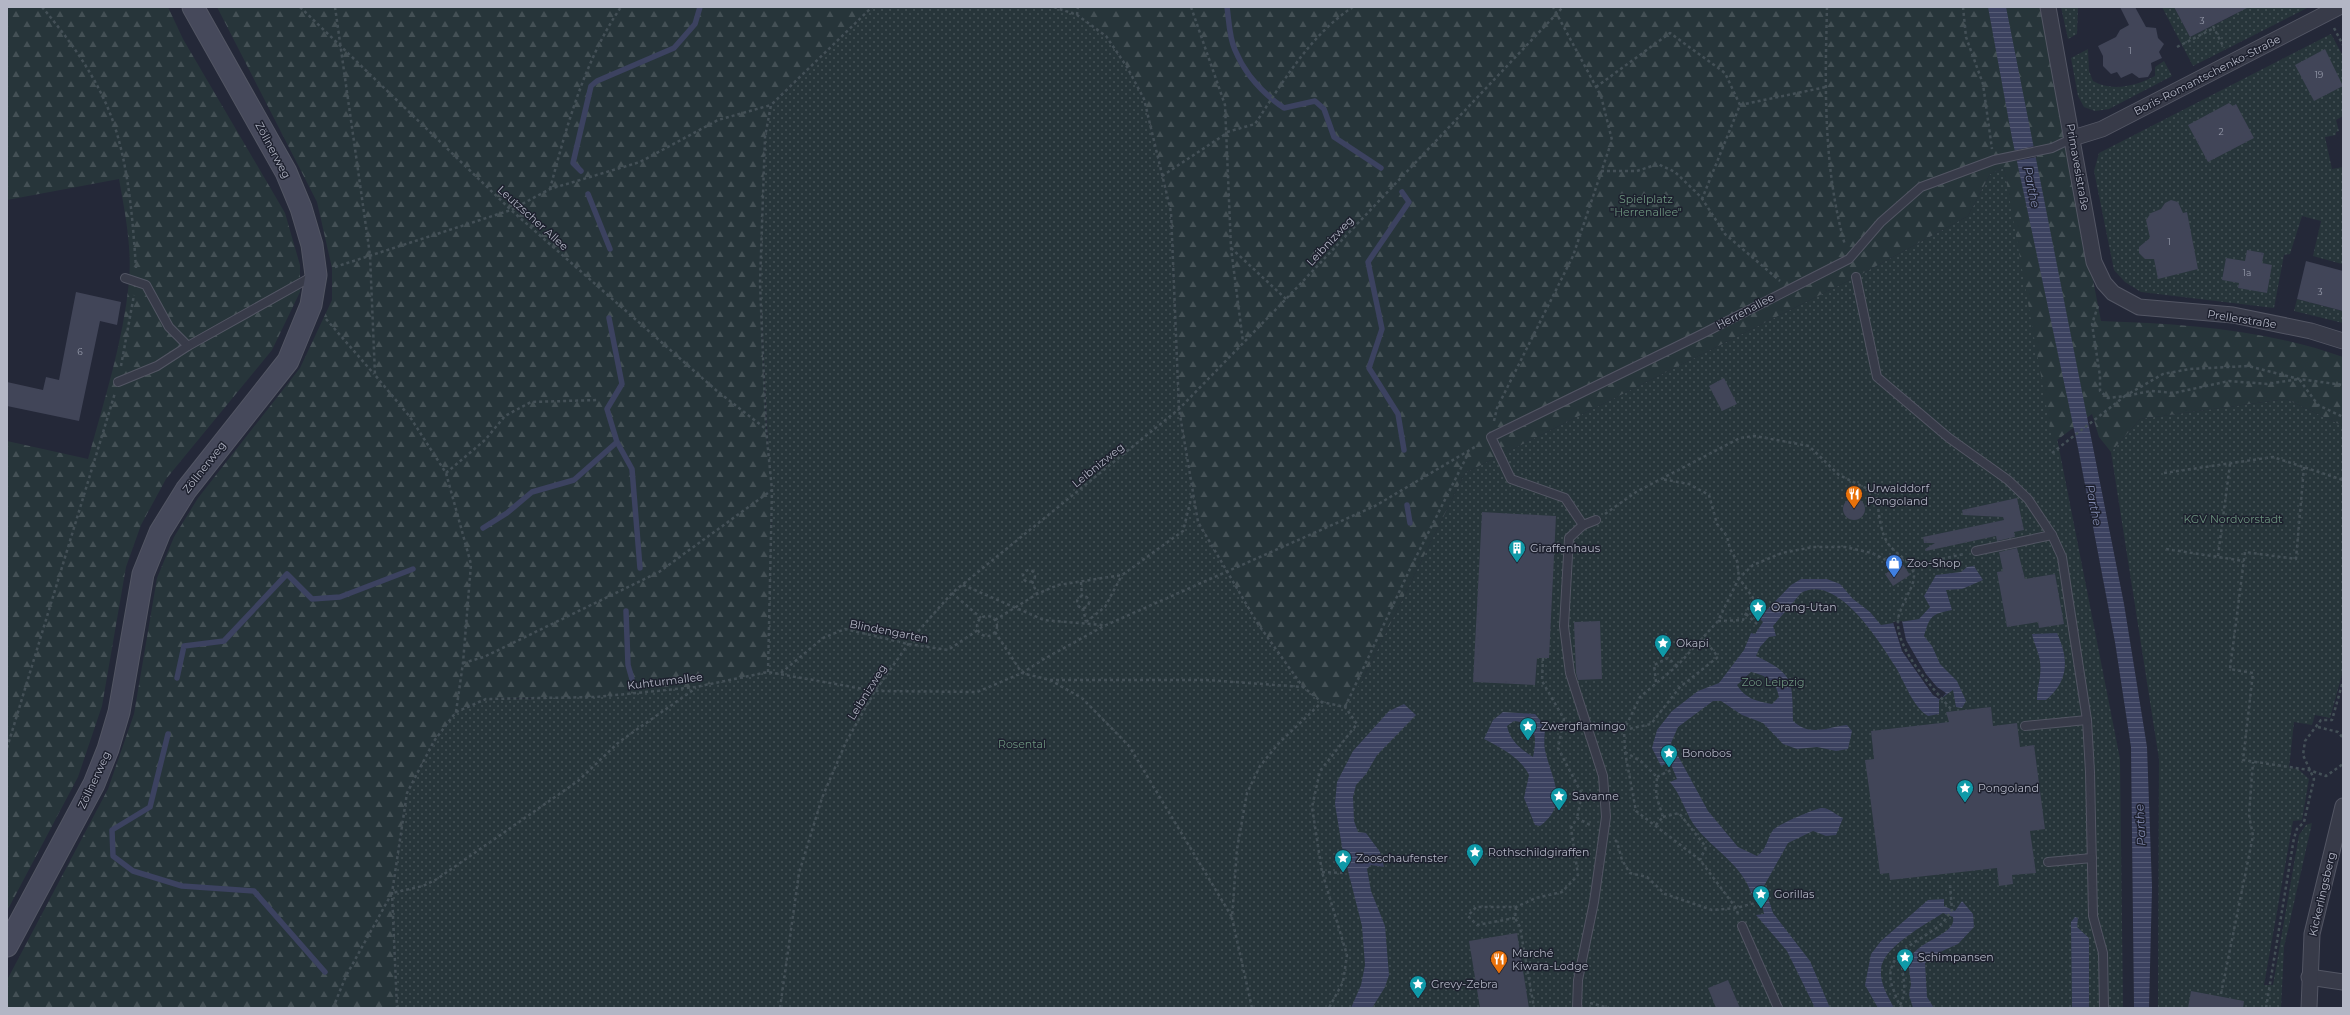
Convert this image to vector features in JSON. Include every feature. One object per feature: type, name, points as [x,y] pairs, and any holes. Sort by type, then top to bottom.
[{"type":"main road","name":"Zöllnerweg","points":[[7,946],[94,784],[108,749],[119,712],[143,574],[160,532],[186,490],[288,360],[311,305],[316,275],[312,244],[301,208],[286,172],[193,7]]},
{"type":"street","name":"Primavesistraße","points":[[2048,7],[2073,138],[2094,262],[2104,284],[2113,293],[2139,307]]},
{"type":"street","name":"Boris-Romantschenko-Straße","points":[[2073,138],[2102,129],[2339,7]]},
{"type":"street","name":"Prellerstraße","points":[[2139,307],[2233,315],[2311,331],[2343,341]]},
{"type":"street","name":"Kickerlingsberg","points":[[2309,1008],[2309,977],[2312,934],[2343,806]]},
{"type":"street","points":[[2309,977],[2343,982]]},
{"type":"lane","name":"Herrenallee","points":[[1491,437],[1702,334],[1787,289],[1849,259],[1881,222],[1921,187],[2001,159],[2052,148],[2073,138]]},
{"type":"lane","points":[[118,382],[157,366],[188,346],[316,275]]},
{"type":"lane","points":[[1856,277],[1877,377],[1949,438],[2008,480],[2028,499],[2052,535],[2062,557],[2087,720],[2093,916],[2103,953],[2104,1008]]},
{"type":"lane","points":[[125,278],[146,285],[169,327],[188,346]]},
{"type":"lane","points":[[1491,437],[1511,479],[1564,498],[1583,525]]},
{"type":"lane","points":[[1581,1007],[1578,980],[1594,902],[1606,817],[1603,776],[1570,673],[1564,626],[1569,538],[1583,525],[1596,520]]},
{"type":"lane","points":[[1976,551],[2052,535]]},
{"type":"lane","points":[[2025,726],[2087,720]]},
{"type":"lane","points":[[2048,862],[2092,858]]},
{"type":"lane","points":[[1742,926],[1778,1008]]},
{"type":"path","points":[[7,748],[118,382],[136,281],[133,214],[119,140],[99,88],[68,38],[42,7]]},
{"type":"path","name":"Leutzscher Allee","points":[[300,7],[511,210],[717,391],[766,429]]},
{"type":"path","points":[[335,7],[370,255],[375,375]]},
{"type":"path","points":[[550,189],[565,132],[600,43],[621,7]]},
{"type":"path","points":[[316,275],[370,255],[511,210],[550,189],[640,162],[718,120],[771,105],[872,7]]},
{"type":"path","points":[[1054,7],[1077,15],[1106,36],[1127,67],[1144,99],[1170,212],[1179,409],[1198,522],[1258,624],[1303,687],[1322,702],[1346,707],[1356,724],[1320,772],[1312,807],[1322,872],[1347,955],[1343,982],[1329,1008]]},
{"type":"path","points":[[1077,15],[1078,7]]},
{"type":"path","points":[[1191,7],[1226,105],[1231,248],[1243,342]]},
{"type":"path","points":[[1162,176],[1227,132],[1255,124],[1300,59],[1336,18],[1353,7]]},
{"type":"path","points":[[1491,437],[1497,408],[1573,256],[1612,140],[1601,96],[1553,7]]},
{"type":"path","name":"Leibnizweg","points":[[780,1008],[799,873],[822,798],[846,742],[875,691],[908,644],[952,593],[1179,409],[1286,299],[1563,7]]},
{"type":"path","points":[[1827,7],[1826,87],[1829,165],[1842,234],[1849,259]]},
{"type":"path","points":[[1963,7],[1966,37],[1983,84],[1988,132]]},
{"type":"path","points":[[2177,47],[2213,27],[2226,52]]},
{"type":"path","points":[[2333,28],[2343,45]]},
{"type":"path","points":[[1596,87],[1670,33],[1725,73],[1740,105],[1702,199]]},
{"type":"path","points":[[1740,105],[1826,87]]},
{"type":"path","points":[[768,672],[772,490],[766,429],[760,283],[765,137],[771,105]]},
{"type":"path","points":[[1601,171],[1637,171],[1658,164],[1675,172],[1702,199],[1725,234],[1775,274],[1787,289]]},
{"type":"path","points":[[1231,248],[1286,299]]},
{"type":"path","points":[[311,305],[322,315],[410,417],[446,473],[471,564],[463,663],[456,712],[434,741],[407,792],[392,893],[397,1008]]},
{"type":"path","points":[[2098,306],[2092,324],[2100,376],[2100,391],[2108,398],[2151,390],[2174,393],[2229,381],[2267,384],[2299,379]]},
{"type":"path","points":[[2052,453],[2125,396],[2164,374],[2190,369],[2248,366],[2299,379],[2343,386]]},
{"type":"path","points":[[2299,379],[2318,405],[2343,417]]},
{"type":"path","points":[[446,473],[485,440],[505,416],[531,402],[598,400]]},
{"type":"path","points":[[1596,520],[1636,492],[1740,438],[1755,436],[1810,446],[1839,475],[1876,493],[1885,536],[1889,545],[1910,564],[1914,576],[1898,622],[1903,645],[1930,686],[1951,709]]},
{"type":"path","name":"Kuhturmallee","points":[[456,712],[486,699],[596,697],[696,687],[768,672],[875,691],[977,692],[1022,673],[1044,659],[1104,626],[1225,570],[1376,506],[1468,454],[1410,569],[1346,707]]},
{"type":"path","points":[[2164,474],[2273,457],[2343,480]]},
{"type":"path","points":[[2218,556],[2230,463]]},
{"type":"path","points":[[2304,467],[2296,559],[2245,552],[2230,669],[2253,672],[2243,760],[2309,770],[2326,776],[2343,764]]},
{"type":"path","points":[[1661,479],[1689,484],[1709,495],[1717,524],[1726,536],[1730,549],[1737,561],[1739,578],[1753,598],[1743,620],[1718,621]]},
{"type":"path","points":[[463,663],[484,658],[659,572],[772,490]]},
{"type":"path","points":[[1086,622],[1105,607],[1122,576],[1183,532],[1193,493]]},
{"type":"path","points":[[1742,926],[1736,908],[1700,860],[1636,811],[1625,752],[1624,730],[1640,697],[1656,682],[1677,666],[1704,639],[1718,621],[1739,578],[1753,565],[1782,553],[1813,547],[1845,547],[1872,553],[1888,562],[1905,560],[1924,563],[1976,551]]},
{"type":"path","points":[[2166,549],[2244,561]]},
{"type":"path","points":[[1032,581],[1025,580],[1024,573],[1026,571],[1034,571],[1035,579],[1032,581],[1036,594]]},
{"type":"path","points":[[995,620],[1036,594],[1058,586],[1122,576]]},
{"type":"path","points":[[1081,582],[1082,596],[1077,601],[1083,608],[1086,622]]},
{"type":"path","points":[[963,585],[1044,620],[1086,622],[1104,626]]},
{"type":"path","points":[[952,593],[981,618]]},
{"type":"path","points":[[1082,596],[1089,599],[1089,603],[1083,608]]},
{"type":"path","points":[[1746,614],[1757,624]]},
{"type":"path","points":[[990,616],[995,620],[997,626],[995,632],[986,636],[978,630],[977,624],[981,618],[990,616]]},
{"type":"path","name":"Blindengarten","points":[[780,674],[823,638],[846,629],[908,644],[948,650],[978,630]]},
{"type":"path","points":[[995,632],[1022,673],[1050,680],[1207,680],[1303,687]]},
{"type":"path","points":[[1624,730],[1651,724],[1680,687],[1718,657],[1704,639]]},
{"type":"path","points":[[1515,918],[1477,925],[1468,916],[1476,907],[1516,907],[1536,898],[1562,892],[1578,875],[1571,828],[1577,818],[1582,794],[1558,748],[1564,719],[1542,681],[1543,658]]},
{"type":"path","points":[[1656,682],[1654,665],[1668,658],[1677,666]]},
{"type":"path","points":[[1050,680],[1082,698],[1129,746],[1232,918]]},
{"type":"path","points":[[2266,1008],[2294,838],[2297,830],[2304,822],[2314,779],[2303,755],[2305,741],[2318,727],[2321,720],[2332,720],[2343,681]]},
{"type":"path","points":[[333,1008],[346,976],[392,893],[423,886],[437,879],[578,781],[619,742],[696,687]]},
{"type":"path","points":[[1252,1008],[1232,918],[1237,849],[1247,793],[1260,766],[1279,743],[1322,702]]},
{"type":"path","points":[[2318,727],[2338,732],[2343,738]]},
{"type":"path","points":[[1625,752],[1642,762],[1657,777],[1656,795],[1663,817]]},
{"type":"path","points":[[2221,994],[2253,836],[2249,815],[2253,762]]},
{"type":"path","points":[[1657,777],[1671,770]]},
{"type":"path","points":[[1655,826],[1663,817],[1679,813],[1706,847],[1700,860]]},
{"type":"path","points":[[1577,818],[1617,842],[1622,860],[1630,873],[1648,878],[1665,894],[1712,910],[1736,908],[1759,902]]},
{"type":"path","points":[[1322,872],[1343,873]]},
{"type":"path","points":[[1901,1007],[1889,976],[1892,962],[1903,951],[1941,924],[1952,910],[1950,886]]},
{"type":"path","points":[[1516,907],[1515,918],[1520,927],[1534,1008]]},
{"type":"path","points":[[1901,1007],[1905,997],[1905,984],[1901,959],[1903,951]]},
{"type":"path","points":[[1581,1007],[1589,1003],[1609,1008]]},
{"type":"green space","points":[[7,7],[168,7],[183,39],[285,213],[300,265],[300,292],[272,350],[166,479],[141,525],[126,567],[102,706],[78,777],[7,911],[7,441],[88,459],[118,349],[129,282],[130,256],[124,205],[119,179],[7,200]]},
{"type":"green space","points":[[217,7],[872,7],[771,105],[765,137],[760,283],[766,429],[772,490],[768,672],[696,687],[596,697],[486,699],[456,712],[434,741],[407,793],[392,893],[397,1008],[7,1008],[7,980],[108,789],[134,714],[157,578],[174,537],[198,498],[300,368],[332,300],[332,268],[317,202]]},
{"type":"green space","points":[[872,7],[1054,7],[1077,15],[1106,36],[1127,67],[1144,99],[1171,212],[1179,409],[1198,522],[1258,624],[1303,687],[1362,681],[1465,473],[1856,277],[1968,216],[1990,174],[2004,168],[2120,759],[2123,1008],[397,1008],[392,893],[407,793],[434,741],[456,712],[486,699],[534,699],[772,528],[760,283],[765,137],[771,105]]},
{"type":"green space","name":"Spielplatz \"Herrenallee\"","points":[[1054,7],[2040,7],[2101,321],[2193,326],[2254,334],[2284,340],[2343,357],[2343,426],[2286,399],[2140,419],[2111,452],[2099,437],[2092,414],[2053,443],[2004,168],[1990,174],[1968,216],[1856,277],[1465,473],[1362,681],[1345,707],[1322,702],[1303,687],[1258,624],[1198,522],[1179,409],[1171,212],[1144,99],[1127,67],[1106,36],[1077,15]]},
{"type":"green space","points":[[2061,7],[2078,7],[2077,34],[2068,39]]},
{"type":"green space","points":[[2162,7],[2174,7],[2190,37],[2234,15],[2230,7],[2309,7],[2193,66]]},
{"type":"green space","points":[[2331,34],[2343,56],[2343,116],[2336,120],[2339,131],[2336,132],[2336,135],[2325,137],[2332,169],[2343,167],[2343,271],[2342,264],[2313,256],[2321,221],[2302,216],[2290,254],[2284,255],[2274,308],[2141,292],[2125,282],[2114,270],[2094,171],[2099,153]]},
{"type":"green space","points":[[2088,49],[2089,71],[2093,81],[2100,84],[2116,87],[2140,83],[2155,76],[2155,67],[2164,61],[2172,76],[2109,109],[2095,111],[2084,107],[2078,96],[2071,58]]},
{"type":"green space","points":[[2297,299],[2343,311],[2343,323],[2294,311]]},
{"type":"green space","name":"KGV Nordvorstadt","points":[[2286,399],[2343,426],[2343,671],[2330,718],[2315,715],[2312,725],[2294,722],[2289,768],[2298,769],[2309,779],[2302,820],[2293,821],[2264,985],[2273,985],[2299,835],[2306,825],[2312,823],[2284,947],[2281,1008],[2158,1008],[2159,759],[2111,452],[2140,419]]},
{"type":"water","name":"Parthe","points":[[1988,7],[2006,7],[2124,604],[2147,747],[2152,887],[2149,1008],[2134,1008],[2131,747],[2115,642],[2078,448],[2012,138]]},
{"type":"water","points":[[1974,566],[1983,580],[1962,589],[1946,590],[1952,610],[1932,617],[1924,636],[1932,646],[1940,664],[1957,681],[1966,701],[1962,708],[1956,707],[1953,690],[1939,700],[1939,714],[1928,716],[1922,712],[1913,700],[1899,672],[1879,641],[1856,613],[1829,592],[1815,589],[1801,593],[1773,626],[1776,636],[1769,637],[1760,647],[1756,656],[1778,668],[1785,674],[1789,681],[1792,697],[1793,721],[1799,726],[1812,730],[1847,725],[1852,731],[1848,749],[1836,751],[1817,747],[1797,749],[1783,744],[1763,723],[1742,715],[1721,701],[1713,701],[1678,727],[1671,743],[1708,811],[1738,847],[1757,856],[1765,847],[1773,830],[1796,818],[1817,809],[1824,808],[1843,818],[1836,835],[1826,836],[1813,831],[1788,843],[1764,886],[1773,913],[1810,961],[1830,1008],[1815,1008],[1787,951],[1756,915],[1764,914],[1760,894],[1752,895],[1741,874],[1702,834],[1691,820],[1677,792],[1670,782],[1677,779],[1670,762],[1661,766],[1652,748],[1657,730],[1672,711],[1698,691],[1719,683],[1744,650],[1751,633],[1755,634],[1763,622],[1759,618],[1791,585],[1801,579],[1827,579],[1840,584],[1853,599],[1870,612],[1881,625],[1919,619],[1930,607],[1924,596],[1936,575],[1961,572],[1967,567]],"holes":[[[1751,672],[1766,677],[1776,687],[1779,697],[1772,704],[1752,699],[1740,690],[1737,685]]]},
{"type":"water","points":[[2057,633],[2064,652],[2065,669],[2063,677],[2054,693],[2046,700],[2037,700],[2040,667],[2039,655],[2032,634]]},
{"type":"water","points":[[1404,704],[1416,715],[1377,755],[1366,774],[1356,785],[1353,797],[1354,821],[1358,832],[1366,833],[1380,852],[1384,867],[1371,865],[1367,869],[1371,891],[1385,926],[1389,975],[1385,987],[1372,1008],[1351,1008],[1361,985],[1365,965],[1362,926],[1342,847],[1335,804],[1337,782],[1353,751],[1389,711]]},
{"type":"water","points":[[1503,712],[1535,714],[1545,726],[1545,751],[1555,783],[1556,801],[1549,818],[1540,826],[1535,825],[1524,798],[1529,775],[1521,763],[1510,754],[1484,739],[1493,720]],"holes":[[[1514,721],[1531,728],[1534,733],[1535,743],[1533,757],[1524,751],[1513,740],[1508,731],[1507,726]]]},
{"type":"water","points":[[1944,899],[1944,906],[1955,911],[1962,901],[1973,914],[1974,927],[1958,944],[1940,952],[1925,963],[1927,997],[1934,1008],[1913,1008],[1909,995],[1911,984],[1908,961],[1919,948],[1949,929],[1953,923],[1953,917],[1943,913],[1906,937],[1888,953],[1883,962],[1881,975],[1885,990],[1894,1008],[1878,1008],[1865,985],[1871,954],[1881,941],[1928,900]]},
{"type":"water","points":[[2075,917],[2078,918],[2077,927],[2089,938],[2089,1008],[2072,1008],[2071,922]]},
{"type":"pier","points":[[2035,146],[2037,157],[2015,161],[2013,151]]},
{"type":"pier","points":[[1902,621],[1906,640],[1926,674],[1937,687],[1946,693],[1942,698],[1939,699],[1933,695],[1902,651],[1893,622]]},
{"type":"building","points":[[2120,7],[2135,7],[2146,27],[2156,28],[2158,38],[2164,44],[2159,52],[2162,58],[2151,63],[2152,70],[2148,77],[2139,78],[2132,73],[2121,78],[2117,72],[2111,74],[2103,66],[2103,56],[2098,46],[2116,37],[2120,30],[2129,25]]},
{"type":"building","points":[[2174,7],[2249,7],[2190,37]]},
{"type":"building","points":[[2325,49],[2343,86],[2314,101],[2295,65]]},
{"type":"building","points":[[2229,103],[2233,106],[2236,104],[2254,138],[2208,162],[2188,125]]},
{"type":"building","points":[[2171,200],[2178,202],[2183,213],[2187,212],[2198,269],[2158,279],[2154,259],[2145,259],[2139,253],[2139,247],[2150,238],[2146,220],[2151,213],[2161,209],[2165,203]]},
{"type":"building","points":[[2247,250],[2264,253],[2262,263],[2272,265],[2267,293],[2238,288],[2239,283],[2222,280],[2226,258],[2245,261]]},
{"type":"building","points":[[2306,261],[2343,271],[2343,311],[2297,299]]},
{"type":"building","points":[[76,292],[121,302],[117,325],[100,321],[79,421],[7,406],[7,382],[43,390],[46,377],[59,380]]},
{"type":"building","points":[[1724,378],[1737,404],[1722,411],[1709,386]]},
{"type":"building","name":"Urwalddorf Pongoland","points":[[1854,498],[1862,501],[1865,509],[1862,517],[1854,520],[1846,517],[1843,509],[1846,501]]},
{"type":"building","points":[[2017,498],[2024,530],[2014,532],[2015,537],[1997,541],[1996,536],[1926,551],[1925,549],[1935,543],[1924,543],[1923,537],[2004,520],[2003,517],[1963,515],[1962,510]]},
{"type":"building","name":"Giraffenhaus","points":[[1482,512],[1556,516],[1549,658],[1537,658],[1535,685],[1473,682]]},
{"type":"building","points":[[2017,548],[2025,579],[2055,574],[2064,624],[2039,628],[2038,622],[2007,627],[1997,572],[2003,571],[1999,552]]},
{"type":"building","name":"Zoo-Shop","points":[[1902,563],[1910,575],[1893,586],[1885,574]]},
{"type":"building","points":[[1600,621],[1602,679],[1578,680],[1576,673],[1574,622]]},
{"type":"building","points":[[1991,707],[1993,726],[2017,723],[2020,747],[2034,745],[2045,829],[2030,831],[2036,873],[2012,875],[2013,884],[1999,886],[1997,868],[1890,880],[1889,873],[1880,874],[1865,760],[1874,759],[1871,731],[1949,722],[1946,712]]},
{"type":"building","name":"Marché Kiwara-Lodge","points":[[1517,933],[1529,1008],[1480,1008],[1469,941]]},
{"type":"building","points":[[1728,980],[1740,1008],[1716,1008],[1708,988]]},
{"type":"building","points":[[2191,991],[2244,1001],[2243,1008],[2188,1008]]},
{"type":"waterway","points":[[581,171],[573,163],[591,86],[597,81],[674,48],[695,24],[700,7]]},
{"type":"waterway","points":[[1227,7],[1230,34],[1235,50],[1249,75],[1261,89],[1284,108],[1315,101],[1324,109],[1334,137],[1381,168]]},
{"type":"waterway","points":[[1402,192],[1409,202],[1368,262],[1382,329],[1369,368],[1398,414],[1404,450]]},
{"type":"waterway","points":[[588,194],[610,249]]},
{"type":"waterway","points":[[609,318],[622,384],[607,409],[617,442],[632,469],[640,568]]},
{"type":"waterway","points":[[483,528],[507,513],[532,492],[574,480],[617,442]]},
{"type":"waterway","points":[[1407,505],[1410,523]]},
{"type":"waterway","points":[[177,678],[184,646],[224,641],[287,574],[312,599],[340,597],[413,569]]},
{"type":"waterway","points":[[626,611],[628,665],[632,679]]},
{"type":"waterway","points":[[168,734],[150,807],[112,830],[113,856],[133,871],[182,886],[254,891],[325,972]]},
{"type":"place","name":"Urwalddorf Pongoland","points":[[1854,509]]},
{"type":"place","name":"Giraffenhaus","points":[[1517,563]]},
{"type":"place","name":"Zoo-Shop","points":[[1894,578]]},
{"type":"place","name":"Orang-Utan","points":[[1758,622]]},
{"type":"place","name":"Okapi","points":[[1663,658]]},
{"type":"place","name":"Zwergflamingo","points":[[1528,741]]},
{"type":"place","name":"Bonobos","points":[[1669,768]]},
{"type":"place","name":"Pongoland","points":[[1965,803]]},
{"type":"place","name":"Savanne","points":[[1559,811]]},
{"type":"place","name":"Rothschildgiraffen","points":[[1475,867]]},
{"type":"place","name":"Zooschaufenster","points":[[1343,873]]},
{"type":"place","name":"Gorillas","points":[[1761,909]]},
{"type":"place","name":"Schimpansen","points":[[1905,972]]},
{"type":"place","name":"Marché Kiwara-Lodge","points":[[1499,974]]},
{"type":"place","name":"Grevy-Zebra","points":[[1418,999]]},
{"type":"park label","name":"Zoo Leipzig","points":[[1773,682]]},
{"type":"park label","name":"Rosental","points":[[1022,744]]}]
